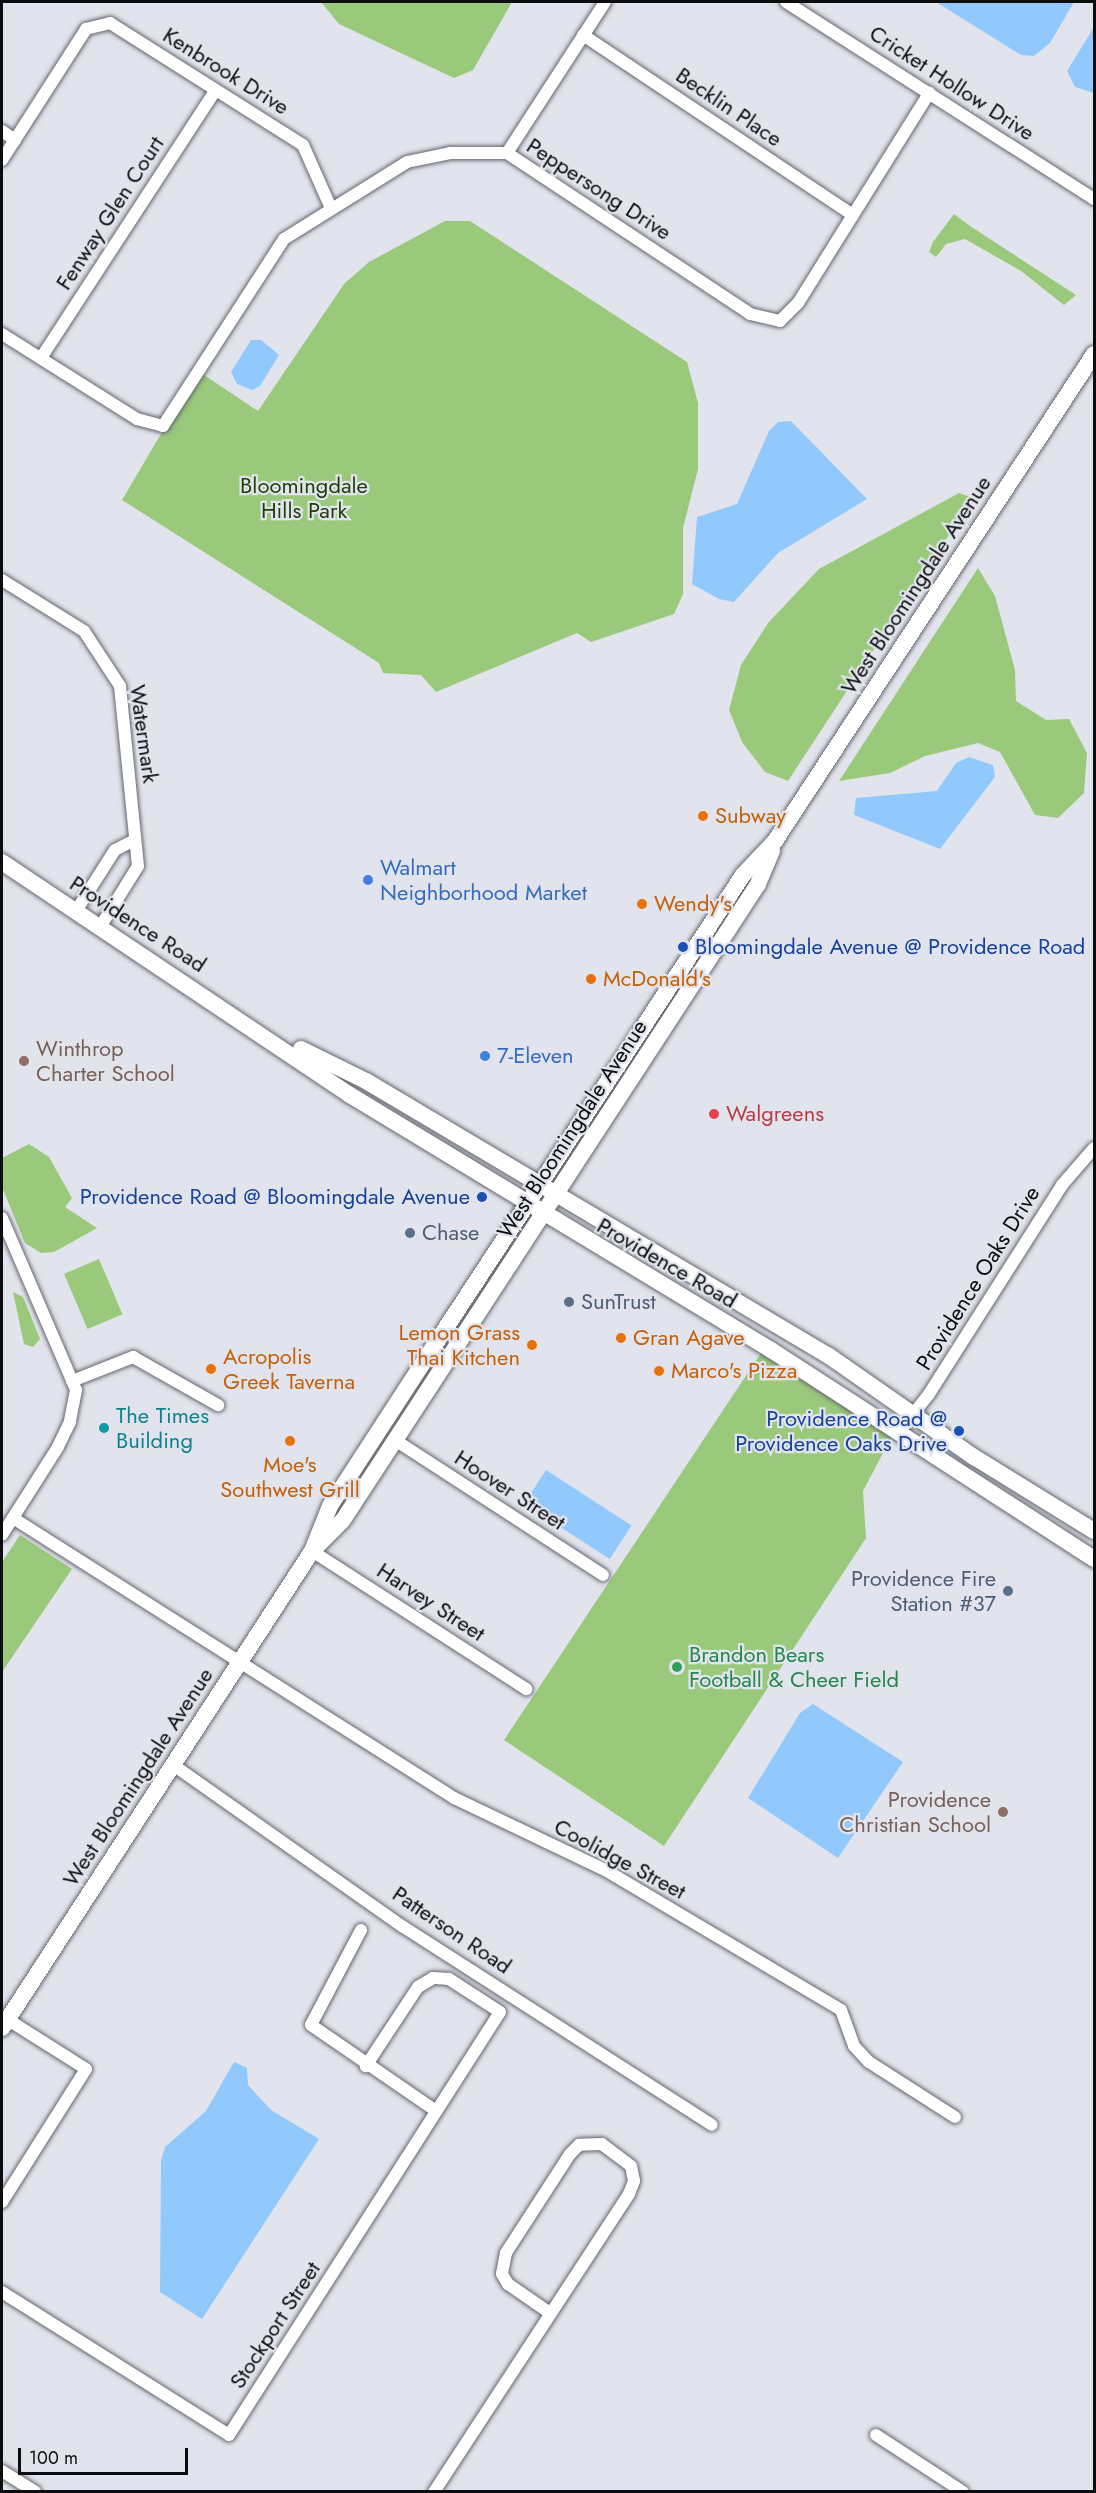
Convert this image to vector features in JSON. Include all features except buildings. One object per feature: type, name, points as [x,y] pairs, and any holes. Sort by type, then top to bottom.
[{"type":"main road","name":"West Bloomingdale Avenue","points":[[4,2023],[312,1551],[330,1506],[540,1184],[743,875],[775,842],[1095,354]]},
{"type":"main road","name":"West Bloomingdale Avenue","points":[[312,1551],[343,1520],[556,1194],[758,884],[775,842]]},
{"type":"main road","name":"Providence Road","points":[[2,862],[250,1023],[350,1095],[542,1215],[899,1432],[1095,1559]]},
{"type":"main road","name":"Providence Road","points":[[250,1023],[366,1081],[829,1356],[1095,1531]]},
{"type":"main road","points":[[343,1520],[345,1501],[377,1451],[375,1437]]},
{"type":"street","points":[[507,153],[605,2]]},
{"type":"street","name":"Cricket Hollow Drive","points":[[786,2],[1095,199]]},
{"type":"street","name":"Kenbrook Drive","points":[[2,160],[86,29],[110,23],[303,145],[330,206]]},
{"type":"street","name":"Becklin Place","points":[[583,35],[851,214]]},
{"type":"street","name":"Fenway Glen Court","points":[[41,358],[215,91]]},
{"type":"street","name":"Peppersong Drive","points":[[2,334],[137,419],[163,426],[284,239],[330,206],[407,162],[450,153],[507,153],[750,314],[773,323],[791,313],[929,93]]},
{"type":"street","points":[[2,131],[15,140]]},
{"type":"street","name":"Watermark","points":[[2,580],[84,631],[120,686],[138,866],[100,927]]},
{"type":"street","points":[[76,911],[114,850],[135,840]]},
{"type":"street","name":"Providence Oaks Drive","points":[[899,1432],[1062,1185],[1095,1148]]},
{"type":"street","points":[[2,1535],[70,1422],[72,1381],[3,1225]]},
{"type":"street","points":[[72,1381],[133,1357],[218,1405]]},
{"type":"street","name":"Hoover Street","points":[[395,1440],[603,1575]]},
{"type":"street","name":"Coolidge Street","points":[[12,1518],[454,1798],[607,1871],[841,2010],[854,2046],[868,2062],[955,2117]]},
{"type":"street","name":"Harvey Street","points":[[312,1551],[526,1689]]},
{"type":"street","name":"Patterson Road","points":[[172,1764],[402,1926],[712,2126]]},
{"type":"street","points":[[361,1930],[311,2025],[366,2066],[436,2111]]},
{"type":"street","name":"Stockport Street","points":[[2,2292],[229,2435],[500,2012],[449,1979],[433,1978],[418,1987],[366,2066]]},
{"type":"street","points":[[2,2202],[86,2069],[4,2023]]},
{"type":"street","points":[[434,2492],[550,2313],[634,2181],[631,2166],[602,2144],[579,2145],[570,2154],[506,2253],[502,2274],[507,2284],[550,2313]]},
{"type":"street","points":[[876,2435],[963,2492]]},
{"type":"street","points":[[2,2471],[35,2492]]},
{"type":"green space","points":[[321,2],[512,2],[473,70],[454,78],[339,24]]},
{"type":"green space","points":[[954,214],[1076,295],[1064,305],[1021,271],[965,239],[946,244],[936,257],[929,252],[933,242]]},
{"type":"green space","name":"Bloomingdale Hills Park","points":[[445,221],[470,221],[687,362],[698,403],[698,469],[683,528],[683,594],[674,614],[591,642],[577,633],[436,692],[421,675],[383,673],[379,663],[122,500],[198,371],[258,411],[344,284],[369,262]]},
{"type":"green space","points":[[959,493],[973,498],[788,781],[765,772],[742,742],[729,710],[741,665],[768,623],[819,569]]},
{"type":"green space","points":[[978,568],[995,596],[1015,670],[1016,701],[1046,720],[1069,719],[1087,753],[1084,793],[1058,818],[1035,815],[1000,752],[978,743],[925,756],[890,773],[839,781]]},
{"type":"green space","points":[[29,1144],[49,1157],[72,1198],[65,1207],[97,1228],[54,1252],[41,1253],[25,1243],[2,1187],[2,1158]]},
{"type":"green space","points":[[99,1259],[122,1314],[87,1329],[64,1274]]},
{"type":"green space","points":[[13,1292],[23,1297],[40,1339],[33,1347],[24,1344]]},
{"type":"green space","points":[[761,1353],[892,1436],[863,1491],[866,1538],[664,1846],[504,1740]]},
{"type":"green space","points":[[20,1535],[72,1569],[2,1672],[2,1562]]},
{"type":"water","points":[[936,2],[1074,2],[1050,43],[1034,56],[1021,55]]},
{"type":"water","points":[[1094,27],[1094,93],[1075,87],[1067,71]]},
{"type":"water","points":[[251,340],[261,340],[279,355],[260,386],[252,390],[237,384],[231,372]]},
{"type":"water","points":[[791,421],[867,499],[778,553],[734,602],[719,599],[692,584],[697,517],[737,504],[769,431],[778,422]]},
{"type":"water","points":[[969,757],[993,765],[995,777],[940,849],[854,815],[856,798],[937,791],[956,763]]},
{"type":"water","points":[[546,1470],[632,1526],[610,1559],[524,1504]]},
{"type":"water","points":[[813,1704],[903,1762],[838,1858],[748,1798],[800,1713]]},
{"type":"water","points":[[234,2062],[247,2068],[248,2085],[271,2110],[319,2139],[202,2319],[160,2292],[161,2160],[165,2147],[206,2111]]},
{"type":"place","name":"Subway","points":[[703,816]]},
{"type":"place","name":"Walmart Neighborhood Market","points":[[368,880]]},
{"type":"place","name":"Wendy's","points":[[642,904]]},
{"type":"place","name":"Bloomingdale Avenue @ Providence Road","points":[[683,947]]},
{"type":"place","name":"McDonald's","points":[[591,979]]},
{"type":"place","name":"7-Eleven","points":[[485,1056]]},
{"type":"place","name":"Winthrop Charter School","points":[[24,1061]]},
{"type":"place","name":"Walgreens","points":[[714,1114]]},
{"type":"place","name":"Providence Road @ Bloomingdale Avenue","points":[[482,1197]]},
{"type":"place","name":"Chase","points":[[410,1233]]},
{"type":"place","name":"SunTrust","points":[[569,1302]]},
{"type":"place","name":"Gran Agave","points":[[621,1338]]},
{"type":"place","name":"Lemon Grass Thai Kitchen","points":[[532,1345]]},
{"type":"place","name":"Acropolis Greek Taverna","points":[[211,1369]]},
{"type":"place","name":"Marco's Pizza","points":[[659,1371]]},
{"type":"place","name":"The Times Building","points":[[104,1428]]},
{"type":"place","name":"Providence Road @ Providence Oaks Drive","points":[[959,1431]]},
{"type":"place","name":"Moe's Southwest Grill","points":[[290,1441]]},
{"type":"place","name":"Providence Fire Station #37","points":[[1008,1591]]},
{"type":"place","name":"Brandon Bears Football & Cheer Field","points":[[677,1667]]},
{"type":"place","name":"Providence Christian School","points":[[1003,1812]]}]
